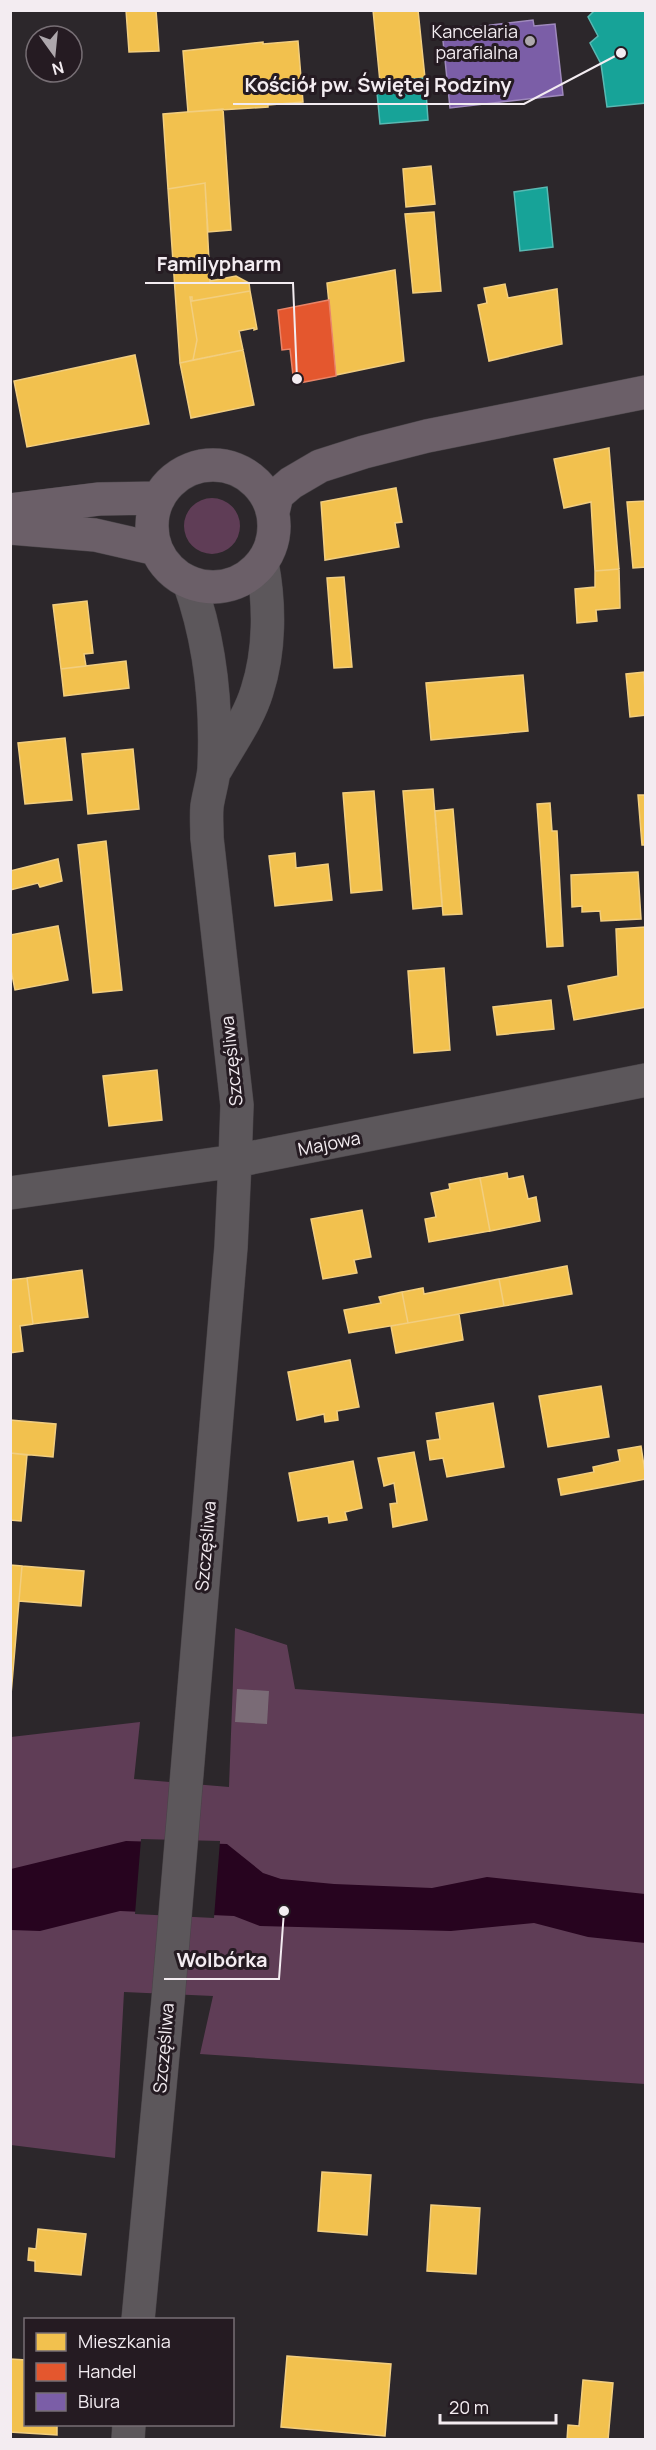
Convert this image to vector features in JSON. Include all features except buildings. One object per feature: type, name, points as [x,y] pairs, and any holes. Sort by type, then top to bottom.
[{"type":"main road","points":[[427,436],[362,444],[267,474],[241,471],[223,465],[204,465],[185,471],[170,482],[159,498],[153,515],[152,533],[156,549],[165,563],[189,582],[209,587],[229,585],[247,577],[262,563],[270,547],[274,530],[273,512],[277,495],[291,483],[320,466],[363,452],[427,436],[645,392]]},
{"type":"main road","points":[[241,471],[261,489],[273,512]]},
{"type":"main road","points":[[10,510],[99,499],[159,498]]},
{"type":"main road","points":[[10,528],[95,535],[156,549]]},
{"type":"street","name":"Szczęśliwa","points":[[214,773],[246,716],[257,691],[265,651],[267,617],[266,584],[262,563]]},
{"type":"street","name":"Szczęśliwa","points":[[138,2318],[168,2000],[230,1259],[237,1105],[207,838],[207,806],[214,773],[215,708],[207,649],[189,582]]},
{"type":"street","name":"Majowa","points":[[10,1193],[235,1161],[645,1080]]},
{"type":"shaded area","points":[[212,498],[223,500],[232,506],[238,515],[240,526],[238,537],[232,546],[223,552],[212,554],[201,552],[192,546],[186,537],[184,526],[186,515],[192,506],[201,500]]},
{"type":"shaded area","points":[[235,1628],[287,1645],[295,1689],[645,1714],[645,2084],[200,2054],[213,1996],[124,1992],[115,2158],[11,2145],[11,1737],[140,1722],[134,1779],[229,1787]]},
{"type":"shaded area","points":[[126,1841],[227,1844],[263,1873],[281,1879],[334,1884],[432,1888],[487,1877],[645,1894],[645,1943],[588,1937],[534,1923],[451,1931],[260,1926],[234,1916],[120,1911],[40,1931],[11,1930],[11,1869]]},
{"type":"pier","points":[[141,1839],[220,1841],[214,1918],[135,1914]]},
{"type":"place","name":"Kancelaria parafialna","points":[[530,41]]},
{"type":"place","name":"Kościół pw. Świętej Rodziny","points":[[621,53]]},
{"type":"place","name":"Familypharm","points":[[297,379]]},
{"type":"place","name":"Wolbórka","points":[[284,1911]]}]
